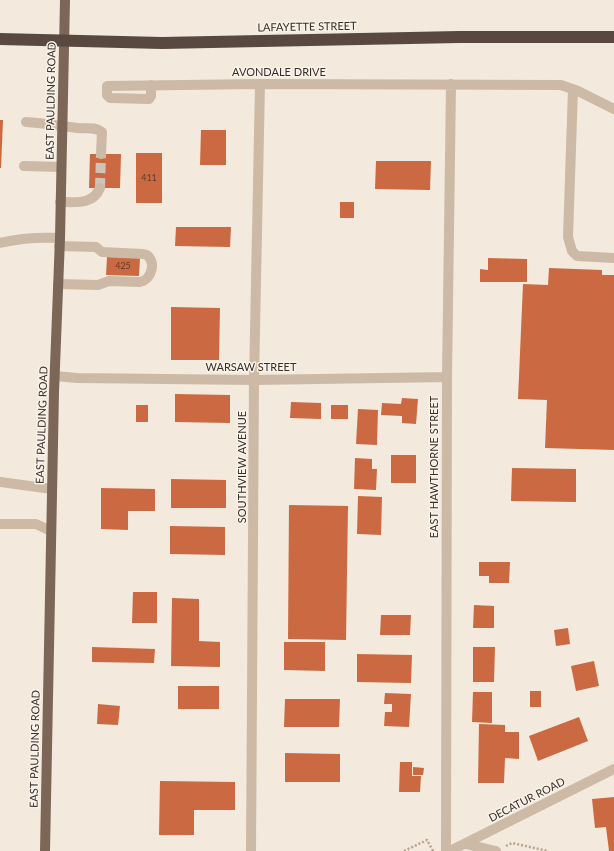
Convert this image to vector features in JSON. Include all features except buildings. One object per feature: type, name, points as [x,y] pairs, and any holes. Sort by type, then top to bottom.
[{"type":"highway","name":"LAFAYETTE STREET","points":[[0,39],[162,43],[459,37],[614,37]]},
{"type":"main road","name":"EAST PAULDING ROAD","points":[[45,851],[51,531],[60,242],[65,0]]},
{"type":"street","name":"AVONDALE DRIVE","points":[[107,86],[260,84],[561,85],[614,108]]},
{"type":"street","name":"SOUTHVIEW AVENUE","points":[[251,851],[254,380],[260,84]]},
{"type":"street","name":"EAST HAWTHORNE STREET","points":[[446,851],[447,377],[451,84]]},
{"type":"street","points":[[573,89],[568,238],[572,251],[577,256],[614,258]]},
{"type":"street","points":[[26,122],[98,129],[102,132],[101,154]]},
{"type":"street","points":[[24,166],[61,167]]},
{"type":"street","points":[[60,202],[87,201],[97,196],[100,188]]},
{"type":"street","points":[[0,243],[37,237],[96,247],[102,252],[143,254],[150,258],[152,262],[150,277],[145,281],[109,281],[98,285],[58,284]]},
{"type":"street","name":"WARSAW STREET","points":[[55,376],[77,378],[254,380],[447,377]]},
{"type":"street","points":[[0,482],[52,489]]},
{"type":"street","points":[[0,524],[36,524],[51,531]]},
{"type":"street","name":"DECATUR ROAD","points":[[450,851],[614,769]]},
{"type":"street","points":[[466,844],[495,851]]},
{"type":"path","points":[[404,851],[427,840],[433,851]]},
{"type":"path","points":[[495,851],[512,843],[548,851]]},
{"type":"tunnel","points":[[100,188],[101,154]]}]
